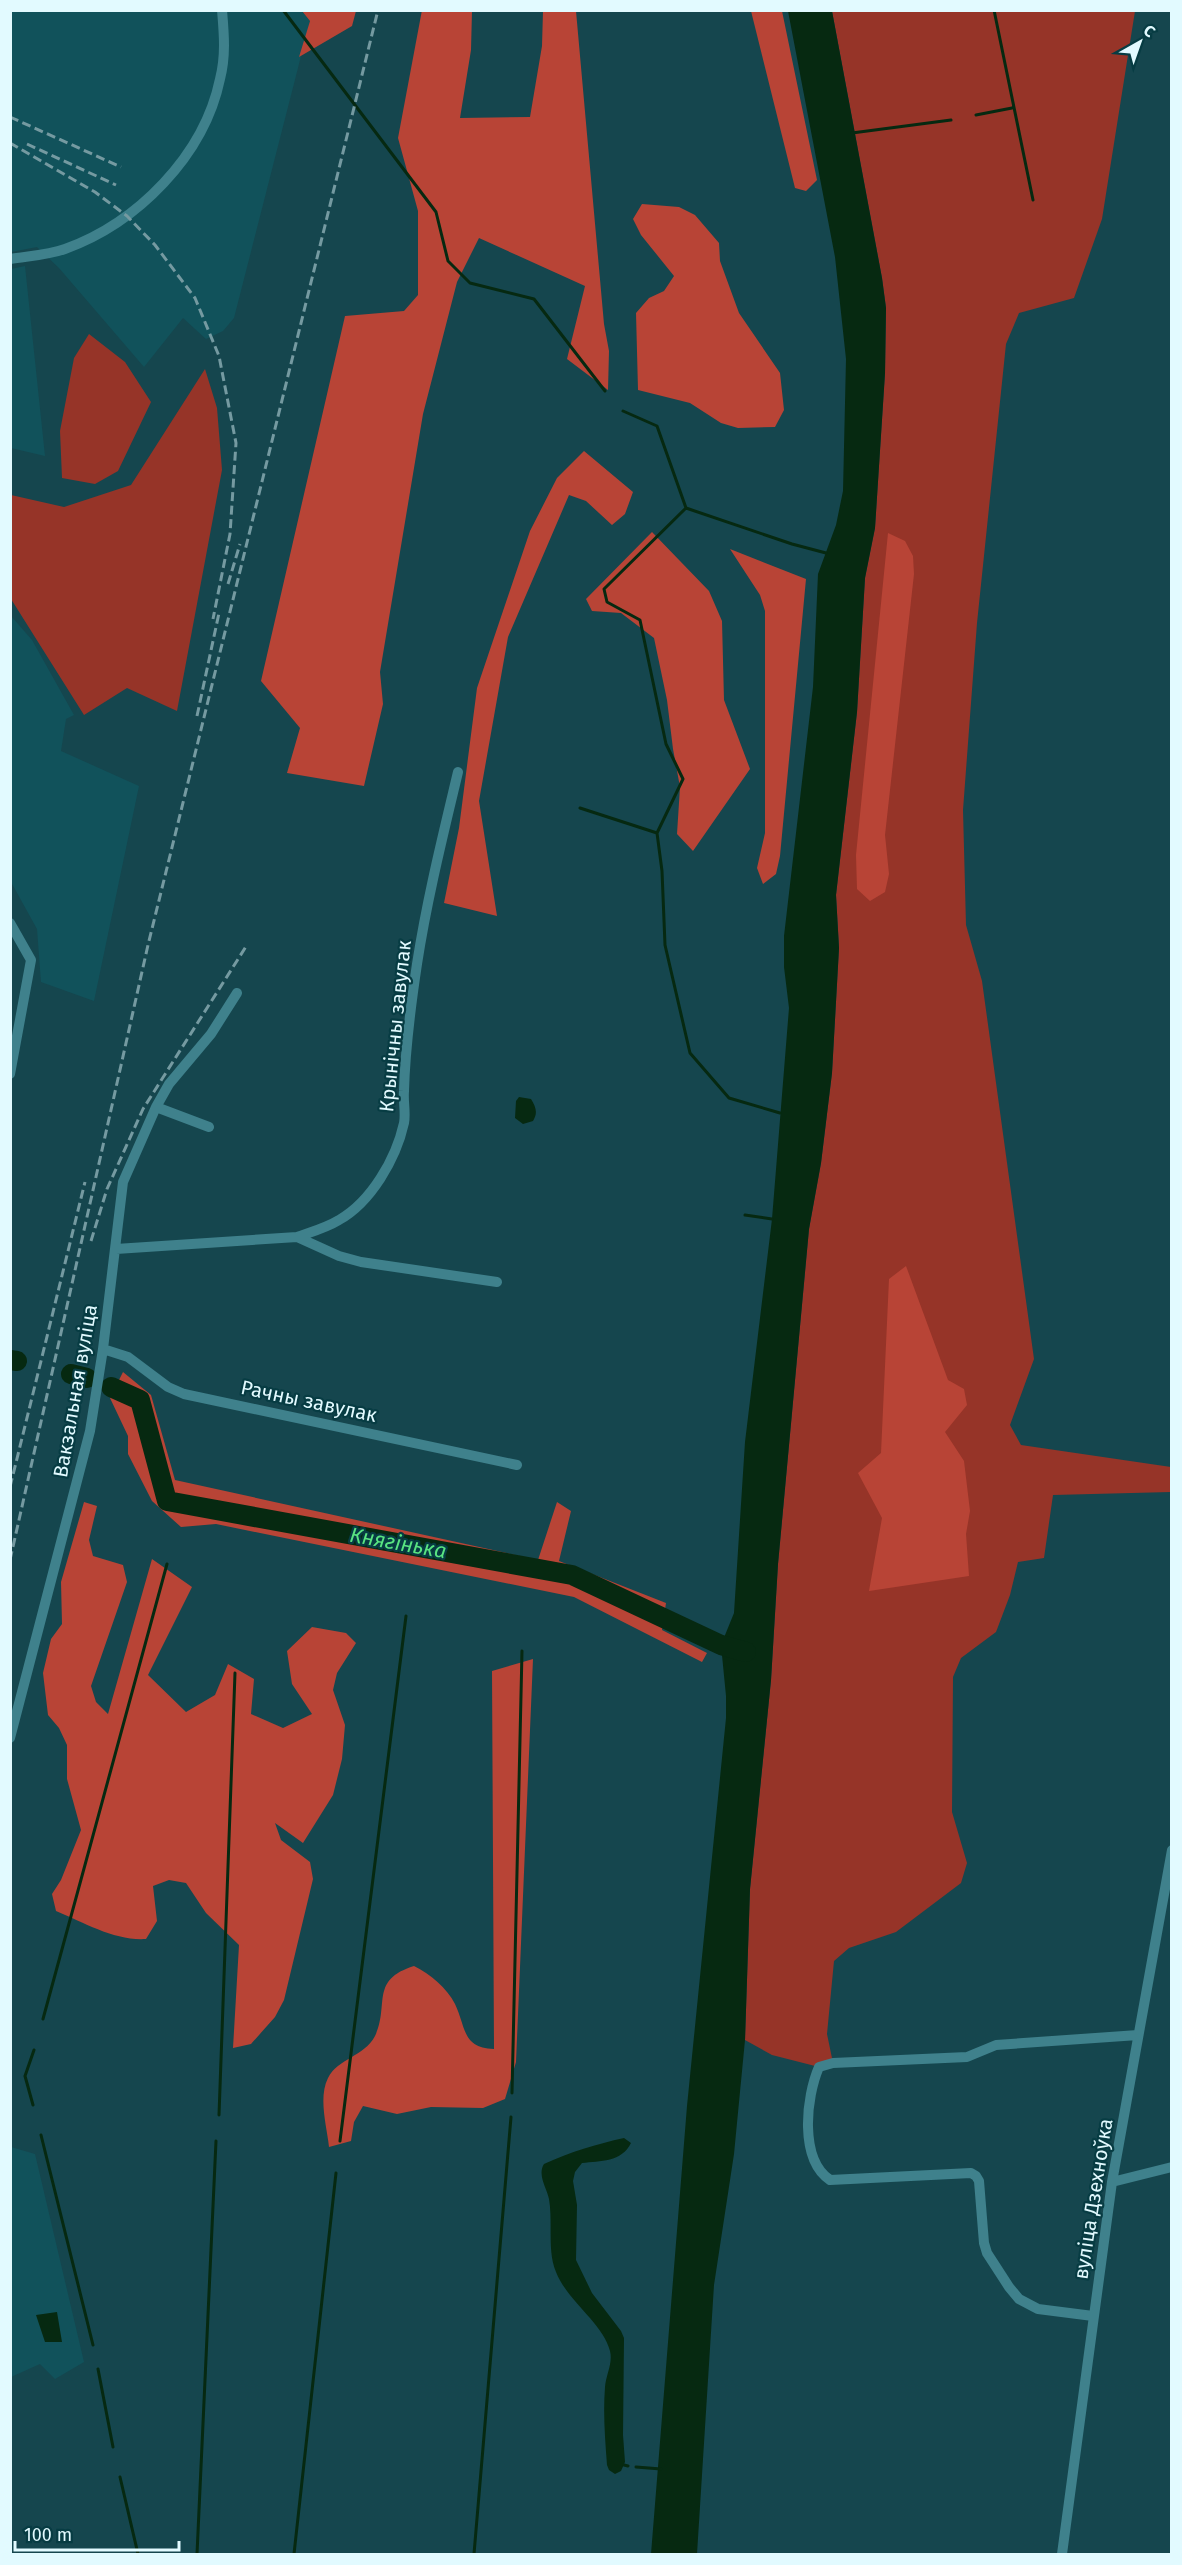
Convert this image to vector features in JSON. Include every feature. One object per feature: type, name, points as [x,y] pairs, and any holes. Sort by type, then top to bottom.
[{"type":"street","points":[[10,259],[63,250],[108,230],[127,216],[167,178],[205,125],[220,80],[225,44],[222,10]]},
{"type":"street","name":"Крынічны завулак","points":[[297,1237],[330,1224],[354,1210],[368,1195],[399,1139],[404,1121],[404,1091],[417,965],[436,862],[458,772]]},
{"type":"street","points":[[10,923],[31,960],[10,1074]]},
{"type":"street","name":"Вакзальная вуліца","points":[[10,1738],[90,1431],[103,1349],[123,1182],[156,1107],[170,1084],[211,1034],[237,993]]},
{"type":"street","points":[[156,1107],[209,1127]]},
{"type":"street","points":[[116,1249],[297,1237],[339,1256],[361,1262],[497,1281]]},
{"type":"street","name":"Рачны завулак","points":[[103,1349],[128,1357],[168,1387],[184,1394],[517,1465]]},
{"type":"street","name":"вуліца Дзехноўка","points":[[1062,2554],[1112,2182],[1172,1850]]},
{"type":"street","points":[[1093,2316],[1038,2309],[1019,2299],[987,2253],[979,2181],[971,2173],[830,2180],[821,2174],[815,2165],[811,2148],[807,2113],[810,2094],[819,2067],[833,2063],[968,2057],[996,2045],[1138,2035]]},
{"type":"street","points":[[1112,2182],[1172,2167]]},
{"type":"shaded area","points":[[422,10],[472,11],[471,50],[460,118],[530,117],[542,46],[543,11],[576,11],[604,324],[609,351],[608,390],[567,359],[585,286],[479,238],[457,282],[423,414],[380,672],[383,704],[364,786],[287,773],[300,728],[261,681],[345,316],[404,311],[418,295],[418,211],[398,138]]},
{"type":"shaded area","points":[[11,11],[302,11],[310,21],[234,318],[223,331],[206,339],[183,318],[144,367],[59,268],[37,247],[11,252]]},
{"type":"shaded area","points":[[302,11],[356,11],[352,26],[299,57],[310,21]]},
{"type":"shaded area","points":[[751,11],[782,11],[817,180],[806,191],[795,188]]},
{"type":"shaded area","points":[[788,11],[832,11],[882,278],[886,308],[885,373],[875,528],[865,578],[857,712],[836,895],[839,948],[832,1073],[821,1163],[809,1229],[778,1564],[771,1680],[750,1889],[745,2040],[734,2154],[714,2285],[697,2554],[651,2554],[687,2106],[726,1718],[721,1645],[734,1613],[745,1442],[772,1219],[789,1008],[784,967],[784,936],[813,687],[818,574],[836,525],[843,491],[846,359],[835,257]]},
{"type":"shaded area","points":[[832,11],[1135,11],[1102,219],[1074,298],[1019,313],[1006,344],[977,623],[963,810],[966,925],[982,981],[1034,1359],[1010,1425],[1021,1445],[1171,1467],[1171,1492],[1053,1495],[1044,1558],[1018,1562],[1010,1595],[996,1632],[961,1658],[953,1677],[952,1812],[967,1863],[961,1883],[896,1932],[849,1948],[834,1961],[827,2034],[833,2063],[819,2067],[772,2055],[745,2040],[750,1889],[771,1680],[778,1564],[809,1229],[821,1163],[832,1073],[839,948],[836,895],[857,712],[865,578],[875,528],[885,373],[886,308],[882,278]]},
{"type":"shaded area","points":[[642,204],[679,207],[695,215],[719,243],[720,261],[739,313],[780,373],[784,410],[775,427],[738,428],[721,423],[690,403],[638,390],[636,313],[649,298],[664,291],[674,276],[641,235],[633,219]]},
{"type":"shaded area","points":[[25,266],[45,456],[11,448],[11,269]]},
{"type":"shaded area","points":[[89,334],[125,362],[151,402],[118,471],[95,484],[62,478],[60,431],[74,358]]},
{"type":"shaded area","points":[[205,369],[217,408],[222,470],[177,711],[127,688],[84,715],[11,599],[11,495],[64,507],[131,485]]},
{"type":"shaded area","points":[[584,451],[633,492],[625,514],[612,525],[586,501],[569,495],[508,637],[479,801],[497,916],[444,903],[459,828],[477,688],[530,531],[557,478]]},
{"type":"shaded area","points":[[652,532],[709,591],[722,621],[724,700],[750,769],[693,851],[677,834],[680,787],[667,700],[654,638],[621,613],[592,611],[586,599]]},
{"type":"shaded area","points":[[888,533],[905,541],[913,556],[914,574],[885,835],[889,874],[885,892],[870,901],[857,889],[856,855]]},
{"type":"shaded area","points":[[730,549],[806,579],[780,856],[776,874],[763,884],[757,868],[765,833],[765,611],[760,595]]},
{"type":"shaded area","points":[[11,616],[32,640],[74,715],[66,719],[61,751],[139,786],[94,1001],[41,982],[37,929],[11,882]]},
{"type":"shaded area","points":[[519,1097],[531,1099],[533,1102],[536,1113],[533,1121],[523,1124],[515,1118],[516,1101]]},
{"type":"shaded area","points":[[906,1266],[948,1380],[964,1389],[967,1405],[945,1432],[964,1461],[970,1511],[966,1534],[969,1576],[869,1591],[882,1518],[858,1473],[881,1453],[889,1279]]},
{"type":"shaded area","points":[[123,1372],[151,1395],[175,1480],[538,1560],[557,1502],[571,1511],[559,1561],[666,1603],[662,1630],[707,1653],[702,1662],[574,1597],[216,1524],[181,1527],[152,1501],[128,1454],[128,1436],[110,1398]]},
{"type":"shaded area","points":[[84,1502],[97,1506],[89,1540],[93,1556],[123,1565],[127,1582],[91,1686],[96,1702],[108,1714],[152,1559],[192,1587],[148,1675],[186,1712],[215,1695],[228,1664],[254,1679],[251,1714],[283,1728],[312,1714],[292,1684],[287,1651],[312,1627],[346,1633],[356,1643],[337,1673],[333,1690],[345,1725],[342,1759],[333,1795],[303,1843],[275,1823],[281,1840],[310,1862],[313,1879],[284,2000],[275,2017],[251,2044],[233,2048],[239,1945],[206,1913],[186,1883],[169,1880],[153,1886],[157,1921],[146,1939],[112,1934],[56,1911],[52,1894],[61,1880],[81,1830],[67,1779],[67,1745],[59,1728],[48,1715],[43,1673],[51,1639],[62,1624],[61,1582]]},
{"type":"shaded area","points":[[533,1659],[516,2062],[505,2099],[483,2108],[431,2107],[397,2114],[363,2106],[354,2122],[351,2141],[329,2147],[323,2103],[328,2078],[332,2071],[364,2049],[375,2036],[386,1986],[391,1978],[400,1972],[414,1966],[432,1977],[452,1998],[470,2040],[484,2048],[494,2049],[492,1671]]},
{"type":"shaded area","points":[[624,2138],[631,2143],[622,2154],[603,2161],[582,2163],[575,2172],[573,2181],[577,2205],[576,2260],[592,2293],[624,2338],[625,2462],[621,2471],[615,2474],[609,2470],[607,2465],[604,2406],[605,2387],[611,2360],[610,2351],[600,2331],[561,2283],[553,2264],[549,2199],[543,2182],[542,2168],[544,2164],[584,2149]]},
{"type":"shaded area","points":[[11,2147],[35,2154],[84,2362],[55,2379],[40,2364],[11,2377]]},
{"type":"shaded area","points":[[57,2312],[62,2342],[45,2342],[36,2315]]},
{"type":"waterway","points":[[283,10],[436,212],[448,261],[470,283],[534,299],[605,391]]},
{"type":"waterway","points":[[994,10],[1033,200]]},
{"type":"waterway","points":[[976,115],[1012,108]]},
{"type":"waterway","points":[[852,133],[951,120]]},
{"type":"waterway","points":[[623,411],[657,426],[686,508],[792,544],[826,553]]},
{"type":"waterway","points":[[657,833],[683,779],[666,744],[640,620],[607,602],[604,589],[686,508]]},
{"type":"waterway","points":[[580,808],[657,833],[662,871],[665,945],[690,1053],[729,1098],[780,1113]]},
{"type":"waterway","points":[[745,1215],[772,1219]]},
{"type":"waterway","name":"Княгінька","points":[[10,1360],[17,1361]]},
{"type":"waterway","name":"Княгінька","points":[[71,1374],[87,1378]]},
{"type":"waterway","name":"Княгінька","points":[[111,1387],[140,1400],[167,1501],[572,1575],[721,1645],[746,1652]]},
{"type":"waterway","points":[[43,2019],[167,1564]]},
{"type":"waterway","points":[[340,2141],[406,1616]]},
{"type":"waterway","points":[[512,2093],[522,1651]]},
{"type":"waterway","points":[[219,2115],[235,1673]]},
{"type":"waterway","points":[[33,2105],[25,2076],[34,2050]]},
{"type":"waterway","points":[[474,2554],[511,2117]]},
{"type":"waterway","points":[[41,2135],[93,2345]]},
{"type":"waterway","points":[[197,2554],[216,2141]]},
{"type":"waterway","points":[[294,2554],[336,2173]]},
{"type":"waterway","points":[[98,2369],[113,2447]]},
{"type":"waterway","points":[[624,2465],[628,2466]]},
{"type":"waterway","points":[[636,2467],[661,2469]]},
{"type":"waterway","points":[[120,2477],[138,2554]]},
{"type":"railway","points":[[10,1560],[148,945],[378,10]]},
{"type":"railway","points":[[10,117],[121,167]]},
{"type":"railway","points":[[10,143],[95,192],[127,216],[155,245],[195,298],[219,356],[236,443],[230,534],[213,619]]},
{"type":"railway","points":[[27,144],[116,185]]},
{"type":"railway","points":[[228,584],[240,544]]},
{"type":"railway","points":[[197,716],[219,613]]},
{"type":"railway","points":[[91,1241],[107,1189],[143,1109],[247,945]]},
{"type":"railway","points":[[10,1487],[85,1182]]}]
